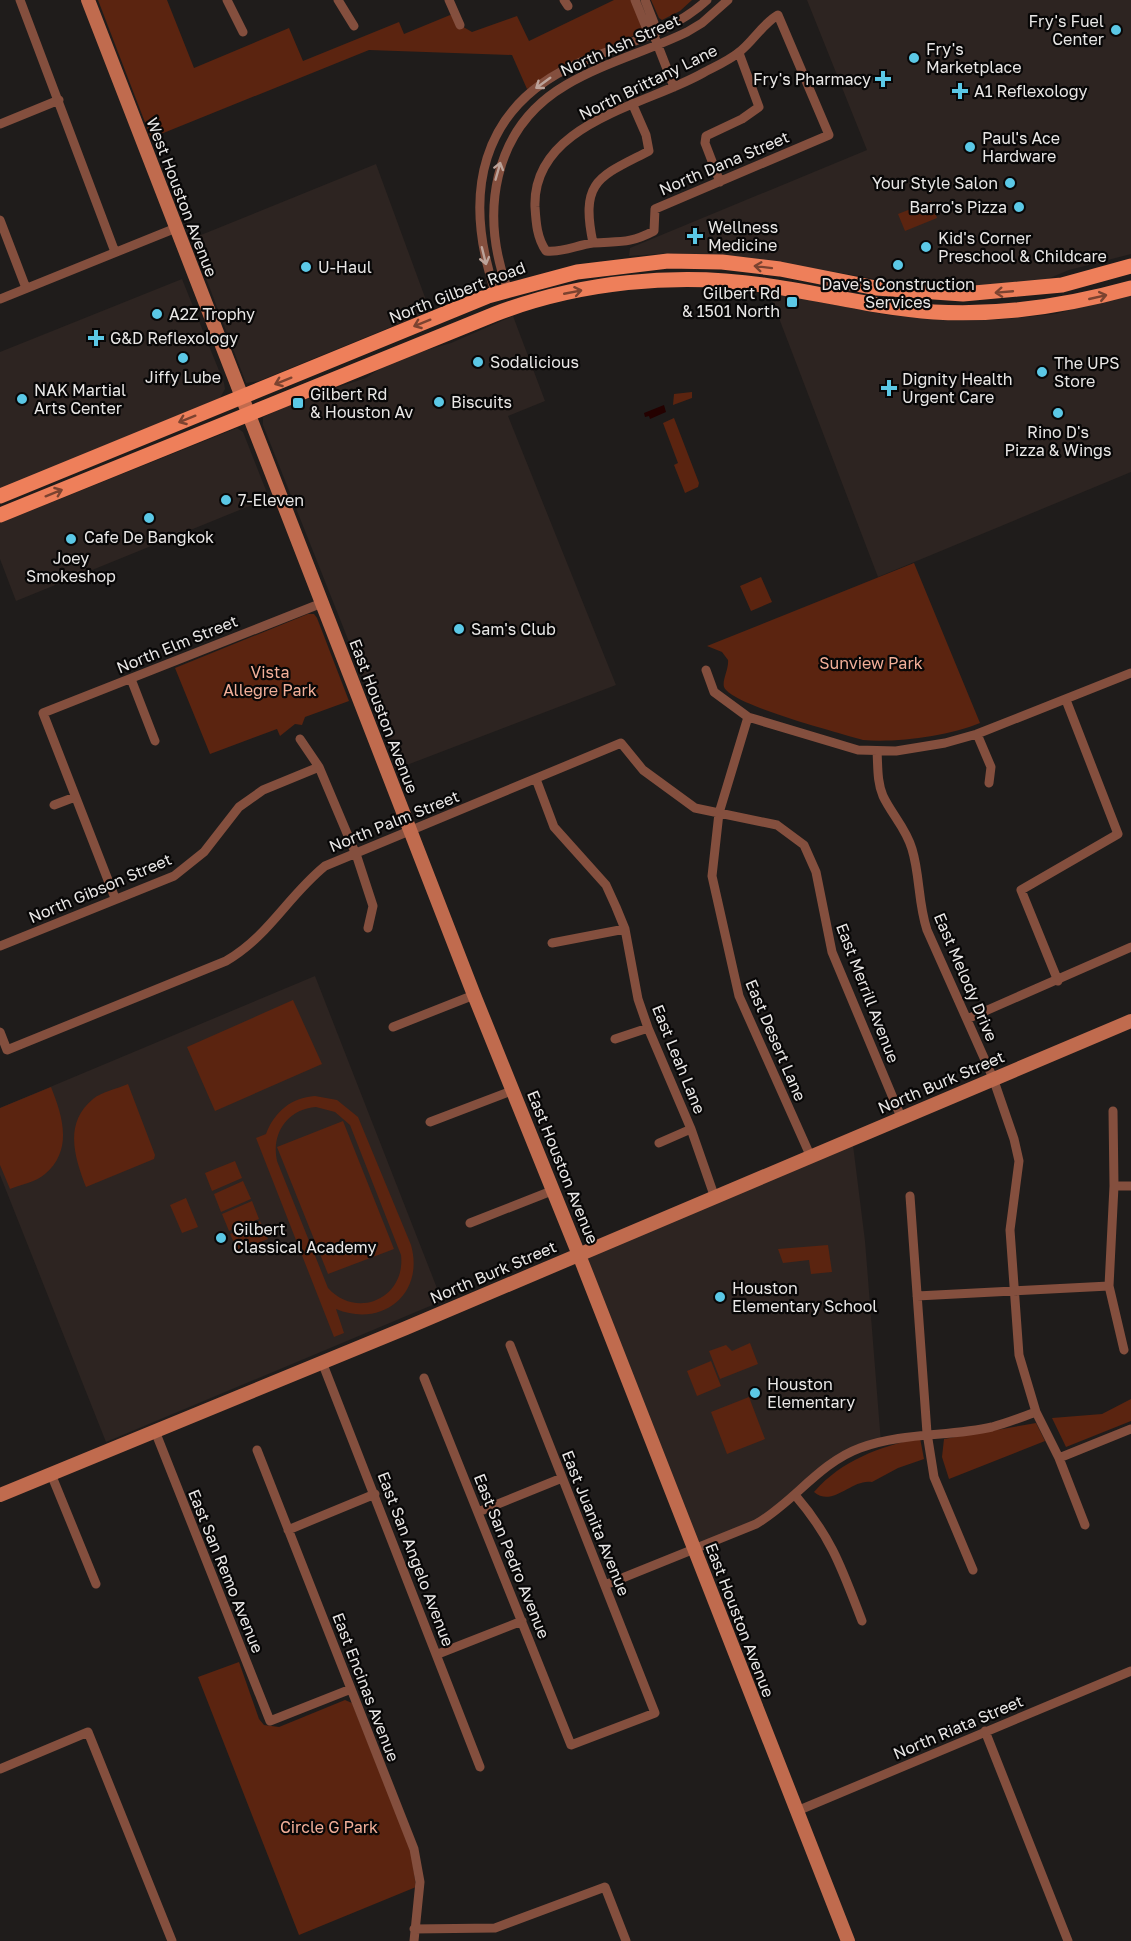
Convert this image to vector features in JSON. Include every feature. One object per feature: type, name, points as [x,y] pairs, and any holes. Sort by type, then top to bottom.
[{"type":"main road","name":"North Gilbert Road","points":[[0,515],[502,292],[603,267],[686,261],[780,269],[876,288],[987,294],[1062,285],[1131,266]]},
{"type":"main road","name":"North Gilbert Road","points":[[0,496],[504,311],[555,296],[618,284],[718,280],[762,285],[877,306],[936,312],[994,312],[1064,304],[1131,288]]},
{"type":"main road","points":[[1062,285],[1064,304]]},
{"type":"street","points":[[20,0],[115,252]]},
{"type":"street","name":"West Houston Avenue","points":[[88,0],[244,406]]},
{"type":"street","points":[[227,0],[243,32]]},
{"type":"street","points":[[338,0],[354,26]]},
{"type":"street","points":[[449,0],[460,25]]},
{"type":"street","points":[[635,0],[646,27],[654,33]]},
{"type":"street","points":[[645,0],[654,22],[654,33],[674,87]]},
{"type":"street","name":"North Ash Street","points":[[502,292],[482,249],[478,209],[482,173],[491,147],[504,123],[526,97],[552,77],[579,62],[654,33],[691,13],[706,0]]},
{"type":"street","name":"North Ash Street","points":[[502,292],[492,215],[495,180],[504,152],[532,112],[565,85],[658,45],[702,23],[728,0]]},
{"type":"street","name":"North Brittany Lane","points":[[546,251],[540,243],[535,193],[548,163],[560,148],[597,120],[632,103],[674,87],[739,53],[771,19],[778,15],[829,135]]},
{"type":"street","points":[[720,182],[705,143],[706,136],[742,119],[759,106],[739,53]]},
{"type":"street","points":[[0,124],[59,100]]},
{"type":"street","points":[[593,243],[588,220],[589,199],[594,186],[612,168],[649,151],[646,135],[632,103]]},
{"type":"street","name":"North Dana Street","points":[[546,251],[593,243],[617,244],[639,239],[654,231],[656,208],[829,135]]},
{"type":"street","points":[[0,220],[26,288]]},
{"type":"street","points":[[0,299],[176,228]]},
{"type":"street","name":"East Houston Avenue","points":[[244,406],[848,1941]]},
{"type":"street","name":"North Elm Street","points":[[75,797],[43,713],[322,603]]},
{"type":"street","points":[[706,670],[714,692],[748,717],[858,750],[877,751],[896,751],[945,743],[977,734],[1131,673]]},
{"type":"street","points":[[131,679],[155,741]]},
{"type":"street","points":[[1058,981],[1021,890],[1118,834],[1066,700]]},
{"type":"street","name":"East Desert Lane","points":[[748,717],[719,813],[712,876],[733,976],[810,1155]]},
{"type":"street","points":[[977,734],[991,767],[990,783]]},
{"type":"street","points":[[300,739],[319,767],[355,853],[374,906],[368,928]]},
{"type":"street","name":"North Palm Street","points":[[0,1032],[7,1050],[226,961],[248,948],[264,933],[288,902],[312,876],[325,866],[621,743]]},
{"type":"street","name":"East Merrill Avenue","points":[[621,743],[643,770],[695,808],[777,825],[804,845],[816,872],[832,952],[901,1117]]},
{"type":"street","name":"East Melody Drive","points":[[877,751],[878,780],[884,798],[907,833],[915,860],[920,909],[993,1078],[1019,1161],[1010,1230],[1019,1355],[1036,1412],[1059,1458],[1085,1525]]},
{"type":"street","name":"North Gibson Street","points":[[0,946],[174,876],[191,865],[239,807],[263,790],[319,767]]},
{"type":"street","name":"East Leah Lane","points":[[536,779],[554,827],[606,885],[625,929],[638,999],[691,1129],[714,1195]]},
{"type":"street","points":[[54,805],[75,797],[115,898]]},
{"type":"street","points":[[552,943],[625,929]]},
{"type":"street","points":[[967,1019],[1131,947]]},
{"type":"street","points":[[393,1026],[474,995]]},
{"type":"street","name":"North Burk Street","points":[[0,1495],[1131,1021]]},
{"type":"street","points":[[615,1039],[648,1028]]},
{"type":"street","points":[[430,1122],[514,1090]]},
{"type":"street","points":[[1113,1111],[1114,1186],[1109,1286],[1124,1350]]},
{"type":"street","points":[[659,1143],[691,1129]]},
{"type":"street","points":[[1114,1186],[1131,1186]]},
{"type":"street","points":[[470,1223],[554,1190]]},
{"type":"street","points":[[910,1196],[927,1433],[934,1477],[973,1570]]},
{"type":"street","points":[[917,1296],[1014,1289],[1109,1286]]},
{"type":"street","name":"East Juanita Avenue","points":[[510,1345],[655,1713],[571,1746]]},
{"type":"street","name":"East San Angelo Avenue","points":[[322,1362],[438,1654],[480,1767]]},
{"type":"street","name":"East San Pedro Avenue","points":[[424,1378],[571,1746]]},
{"type":"street","points":[[605,1585],[756,1524],[775,1513],[831,1464],[860,1448],[927,1433],[991,1427],[1036,1412]]},
{"type":"street","points":[[1059,1458],[1131,1429]]},
{"type":"street","name":"East San Remo Avenue","points":[[155,1431],[270,1721],[351,1689]]},
{"type":"street","name":"East Encinas Avenue","points":[[256,1450],[414,1849],[420,1882],[414,1941]]},
{"type":"street","points":[[51,1474],[96,1584]]},
{"type":"street","points":[[478,1512],[562,1478]]},
{"type":"street","points":[[288,1530],[375,1494]]},
{"type":"street","points":[[795,1495],[818,1522],[832,1545],[862,1621]]},
{"type":"street","points":[[438,1654],[522,1621]]},
{"type":"street","name":"North Riata Street","points":[[797,1811],[1131,1671]]},
{"type":"street","points":[[985,1731],[1068,1941]]},
{"type":"street","points":[[0,1769],[88,1732],[172,1941]]},
{"type":"street","points":[[414,1929],[495,1928],[605,1887],[626,1941]]},
{"type":"shaded area","points":[[807,0],[1131,0],[1131,254],[1069,270],[1045,280],[964,287],[912,285],[745,257],[672,253],[629,256],[630,248],[867,150]]},
{"type":"shaded area","points":[[376,164],[430,311],[259,381],[246,383],[191,239]]},
{"type":"shaded area","points":[[182,279],[224,383],[225,389],[220,398],[0,489],[0,352]]},
{"type":"shaded area","points":[[769,292],[887,315],[942,320],[996,320],[1055,314],[1131,294],[1131,472],[878,577]]},
{"type":"shaded area","points":[[513,316],[545,401],[508,416],[616,685],[399,768],[263,425],[263,417],[302,399],[366,378],[384,366],[413,354],[451,343]]},
{"type":"shaded area","points":[[664,405],[666,412],[650,419],[649,416],[645,417],[644,413]]},
{"type":"shaded area","points":[[237,428],[243,432],[269,498],[16,601],[0,559],[0,523]]},
{"type":"shaded area","name":"Gilbert Classical Academy","points":[[315,976],[442,1301],[106,1442],[0,1175],[0,1108]]},
{"type":"shaded area","name":"Houston Elementary","points":[[852,1137],[865,1241],[881,1443],[832,1464],[775,1513],[694,1549],[579,1254]]},
{"type":"green space","points":[[98,0],[167,0],[194,68],[289,28],[303,61],[399,22],[404,34],[455,13],[460,25],[472,32],[517,16],[529,41],[614,0],[632,0],[642,29],[640,33],[558,68],[527,89],[512,55],[369,50],[151,138]]},
{"type":"green space","points":[[651,0],[692,0],[680,11],[662,20]]},
{"type":"green space","points":[[931,201],[937,218],[905,231],[898,214]]},
{"type":"green space","points":[[692,392],[692,398],[673,405],[674,394]]},
{"type":"green space","points":[[674,418],[699,483],[698,487],[685,493],[674,465],[678,463],[663,423]]},
{"type":"green space","name":"Sunview Park","points":[[914,563],[980,723],[953,732],[922,738],[863,740],[765,710],[745,702],[724,687],[728,660],[722,652],[707,646]]},
{"type":"green space","points":[[761,577],[772,602],[751,611],[740,586]]},
{"type":"green space","name":"Vista Allegre Park","points":[[308,614],[314,614],[317,618],[349,701],[305,717],[302,725],[295,724],[280,736],[277,729],[210,754],[175,668]]},
{"type":"green space","points":[[293,1000],[322,1064],[215,1111],[187,1047]]},
{"type":"green space","points":[[128,1084],[155,1155],[154,1159],[86,1187],[75,1152],[75,1129],[78,1119],[93,1099]]},
{"type":"green space","points":[[51,1087],[62,1121],[62,1144],[59,1154],[54,1165],[41,1177],[10,1189],[0,1165],[0,1108]]},
{"type":"green space","points":[[315,1096],[337,1100],[358,1117],[411,1245],[414,1263],[412,1279],[396,1303],[369,1314],[353,1314],[336,1309],[344,1333],[334,1337],[256,1138],[266,1134],[274,1119],[285,1107],[306,1097]],"holes":[[[316,1107],[335,1112],[350,1125],[401,1255],[396,1283],[388,1293],[377,1300],[365,1303],[340,1298],[328,1288],[277,1161],[276,1141],[289,1118],[297,1112]]]},
{"type":"green space","points":[[343,1121],[394,1249],[328,1274],[277,1147]]},
{"type":"green space","points":[[235,1161],[242,1178],[212,1191],[205,1173]]},
{"type":"green space","points":[[243,1181],[251,1199],[221,1212],[214,1194]]},
{"type":"green space","points":[[186,1198],[198,1227],[182,1233],[170,1205]]},
{"type":"green space","points":[[252,1201],[259,1219],[229,1231],[222,1214]]},
{"type":"green space","points":[[260,1221],[268,1239],[238,1251],[230,1234]]},
{"type":"green space","points":[[828,1245],[832,1272],[811,1274],[809,1260],[783,1263],[778,1249]]},
{"type":"green space","points":[[750,1343],[758,1364],[720,1379],[709,1351],[726,1345],[732,1351]]},
{"type":"green space","points":[[711,1361],[721,1386],[697,1396],[687,1371]]},
{"type":"green space","points":[[749,1397],[765,1439],[727,1454],[711,1412]]},
{"type":"green space","points":[[1131,1399],[1131,1421],[1066,1447],[1052,1418],[1102,1414]]},
{"type":"green space","points":[[1036,1423],[1045,1441],[949,1479],[942,1457],[944,1439]]},
{"type":"green space","points":[[920,1438],[924,1459],[898,1468],[872,1482],[857,1484],[835,1495],[821,1496],[814,1492],[837,1471],[862,1456]]},
{"type":"green space","name":"Circle G Park","points":[[239,1662],[259,1719],[264,1725],[279,1727],[345,1700],[352,1703],[411,1851],[416,1887],[299,1935],[198,1677]]},
{"type":"place","name":"Fry's Fuel Center","points":[[1116,30]]},
{"type":"place","name":"Fry's Marketplace","points":[[914,58]]},
{"type":"place","name":"Fry's Pharmacy","points":[[883,79]]},
{"type":"place","name":"A1 Reflexology","points":[[960,91]]},
{"type":"place","name":"Paul's Ace Hardware","points":[[970,147]]},
{"type":"place","name":"Your Style Salon","points":[[1010,183]]},
{"type":"place","name":"Barro's Pizza","points":[[1019,207]]},
{"type":"place","name":"Wellness Medicine","points":[[695,236]]},
{"type":"place","name":"Kid's Corner Preschool & Childcare","points":[[926,247]]},
{"type":"place","name":"Dave's Construction Services","points":[[898,265]]},
{"type":"place","name":"U-Haul","points":[[306,267]]},
{"type":"place","name":"Gilbert Rd & 1501 North","points":[[792,302]]},
{"type":"place","name":"A2Z Trophy","points":[[157,314]]},
{"type":"place","name":"G&D Reflexology","points":[[96,338]]},
{"type":"place","name":"Jiffy Lube","points":[[183,358]]},
{"type":"place","name":"Sodalicious","points":[[478,362]]},
{"type":"place","name":"The UPS Store","points":[[1042,372]]},
{"type":"place","name":"Dignity Health Urgent Care","points":[[889,388]]},
{"type":"place","name":"NAK Martial Arts Center","points":[[22,399]]},
{"type":"place","name":"Biscuits","points":[[439,402]]},
{"type":"place","name":"Gilbert Rd & Houston Av","points":[[298,403]]},
{"type":"place","name":"Rino D's Pizza & Wings","points":[[1058,413]]},
{"type":"place","name":"7-Eleven","points":[[226,500]]},
{"type":"place","name":"Cafe De Bangkok","points":[[149,518]]},
{"type":"place","name":"Joey Smokeshop","points":[[71,539]]},
{"type":"place","name":"Sam's Club","points":[[459,629]]},
{"type":"place","name":"Gilbert Classical Academy","points":[[221,1238]]},
{"type":"place","name":"Houston Elementary School","points":[[720,1297]]},
{"type":"place","name":"Houston Elementary","points":[[755,1393]]}]
